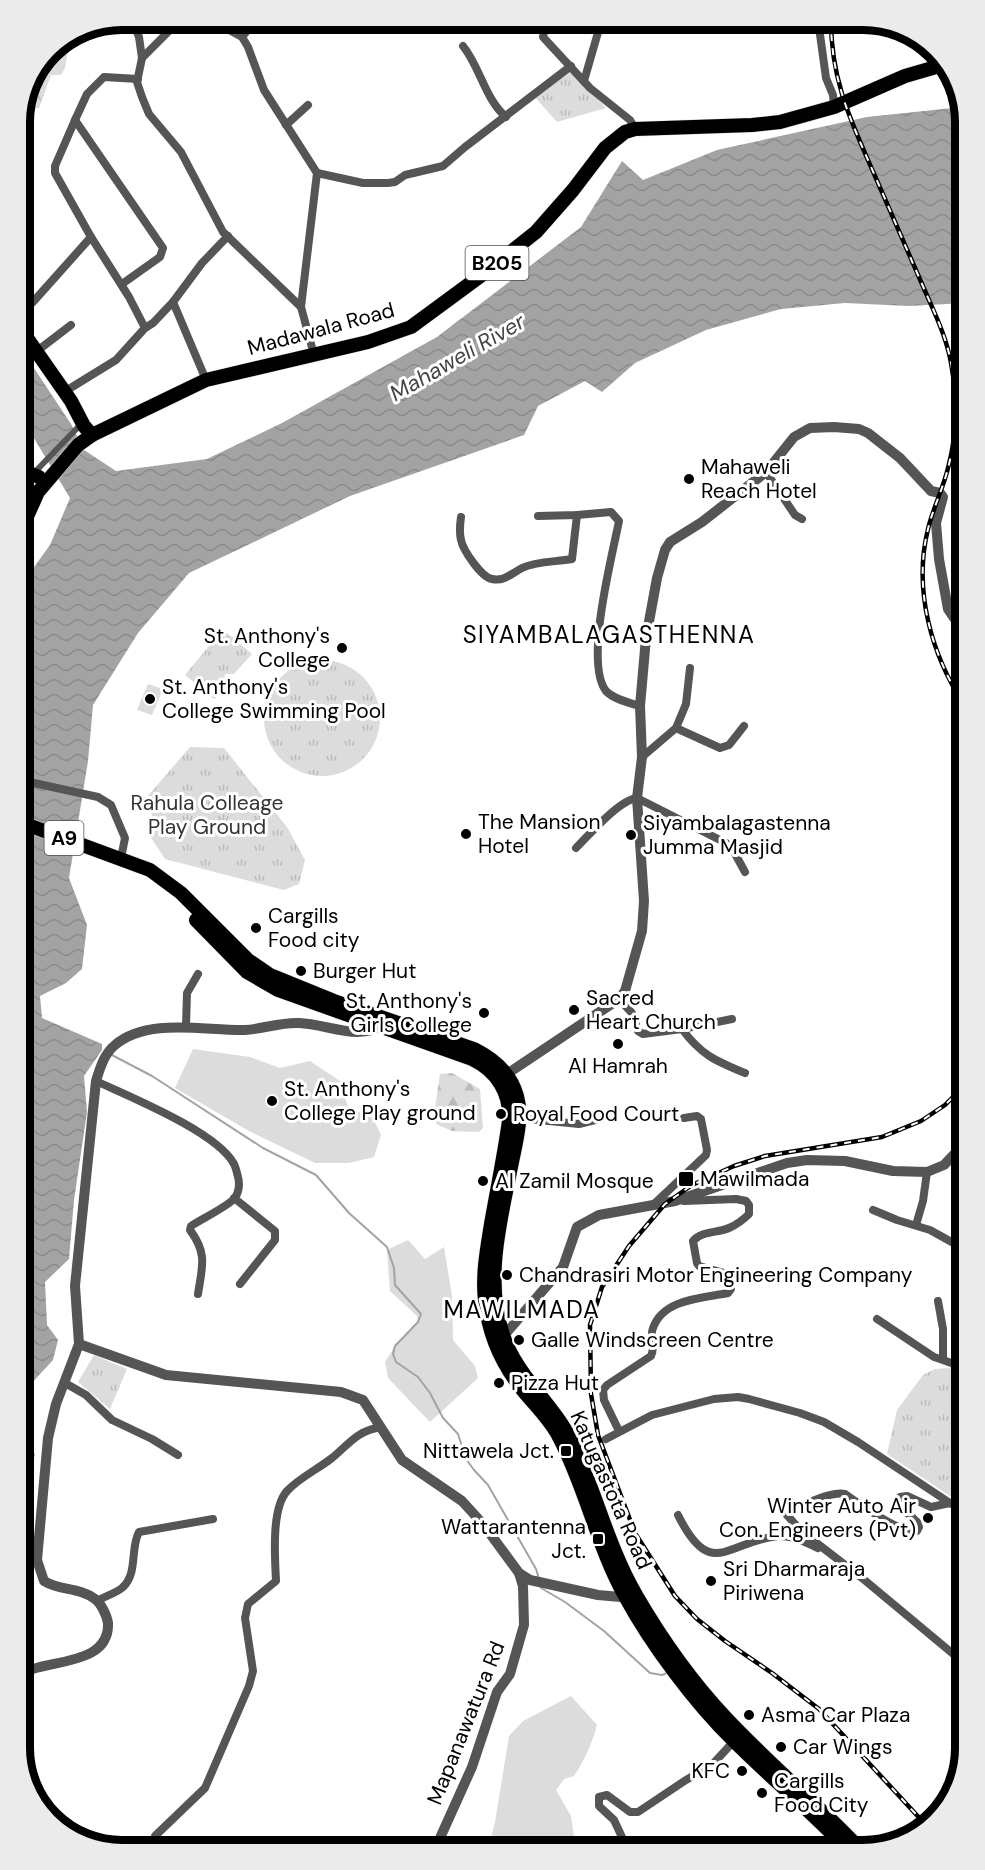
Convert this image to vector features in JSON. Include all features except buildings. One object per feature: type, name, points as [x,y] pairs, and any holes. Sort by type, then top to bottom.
[{"type":"main road","name":"Madawala Road","points":[[30,498],[39,471],[86,429],[206,380],[368,342],[411,327],[536,232],[573,190],[605,148],[625,132],[635,129],[780,122],[834,107],[904,76],[936,67]]},
{"type":"main road","points":[[30,342],[86,429]]},
{"type":"main road","name":"A9","points":[[30,826],[113,858]]},
{"type":"main road","name":"A9","points":[[30,835],[113,858]]},
{"type":"main road","name":"Katugastota Road","points":[[113,858],[159,886],[179,903],[234,960],[257,979],[278,990],[384,1023],[472,1059],[502,1078],[517,1096],[519,1118],[493,1275],[503,1360],[518,1383],[579,1455],[598,1539],[631,1598],[682,1680],[734,1741],[837,1840]]},
{"type":"main road","name":"Katugastota Road","points":[[499,1340],[486,1313],[484,1284],[487,1248],[510,1117],[502,1078]]},
{"type":"main road","name":"Katugastota Road","points":[[631,1598],[724,1716],[851,1840]]},
{"type":"street","points":[[136,30],[142,58],[137,82],[149,114],[181,152],[223,232],[301,307]]},
{"type":"street","points":[[142,58],[170,30]]},
{"type":"street","points":[[229,30],[242,37],[248,46],[264,90],[317,173],[301,307],[314,355]]},
{"type":"street","points":[[242,37],[248,30]]},
{"type":"street","points":[[546,30],[543,37],[584,81],[630,120],[635,129]]},
{"type":"street","points":[[584,81],[599,30]]},
{"type":"street","points":[[819,30],[826,78],[833,95],[834,107]]},
{"type":"street","points":[[463,46],[473,58],[478,75],[506,117]]},
{"type":"street","points":[[317,173],[363,183],[395,182],[405,175],[443,166],[571,66]]},
{"type":"street","points":[[138,79],[104,77],[87,94],[55,166],[55,173],[122,284],[145,328]]},
{"type":"street","points":[[286,125],[308,105]]},
{"type":"street","points":[[75,120],[164,248],[160,257],[122,284]]},
{"type":"street","points":[[64,392],[116,360],[173,302],[202,263],[228,236]]},
{"type":"street","points":[[30,305],[92,237]]},
{"type":"street","points":[[173,302],[206,380]]},
{"type":"street","points":[[37,351],[71,325]]},
{"type":"street","points":[[502,1078],[619,999],[626,991],[642,931],[644,901],[637,798],[642,757],[640,706],[646,638],[657,578],[665,550],[670,542],[702,522],[766,472],[795,436],[801,432],[810,428],[859,429],[868,433],[900,458],[931,490],[940,493],[943,497],[936,523],[939,559],[948,609],[955,619]]},
{"type":"street","points":[[766,472],[795,515],[802,519]]},
{"type":"street","points":[[538,516],[611,513],[619,521],[597,650],[600,682],[608,694],[640,706]]},
{"type":"street","points":[[461,517],[462,545],[482,574],[492,579],[507,578],[520,568],[572,559],[578,515]]},
{"type":"street","points":[[642,757],[676,728],[686,704],[690,668]]},
{"type":"street","points":[[676,728],[720,748],[729,745],[744,726]]},
{"type":"street","points":[[30,782],[98,797],[111,805],[125,838],[113,858]]},
{"type":"street","points":[[576,848],[617,809],[632,798],[637,798],[726,843],[745,872]]},
{"type":"street","points":[[186,1026],[187,993],[198,974]]},
{"type":"street","points":[[619,999],[632,1013],[638,1031],[643,1034],[732,1019]]},
{"type":"street","points":[[30,1671],[84,1657],[100,1647],[107,1631],[108,1620],[97,1601],[80,1590],[52,1586],[44,1581],[37,1560],[48,1438],[56,1404],[79,1344],[75,1286],[96,1081],[103,1060],[114,1046],[129,1036],[147,1031],[186,1026],[246,1030],[299,1023],[362,1033],[384,1023]]},
{"type":"street","points":[[682,1029],[694,1045],[711,1058],[745,1073]]},
{"type":"street","points":[[96,1081],[176,1119],[206,1137],[233,1163],[239,1181],[239,1188],[234,1198],[191,1226],[190,1230],[199,1242],[203,1254],[198,1294]]},
{"type":"street","points":[[652,1206],[706,1155],[707,1150],[700,1119],[697,1116],[684,1118]]},
{"type":"street","points":[[519,1118],[579,1124],[596,1120]]},
{"type":"street","points":[[499,1340],[564,1267],[577,1227],[599,1215],[675,1201],[787,1163],[807,1160],[845,1161],[893,1172],[927,1172],[944,1165],[955,1154]]},
{"type":"street","points":[[916,1225],[924,1201],[927,1172]]},
{"type":"street","points":[[234,1198],[275,1231],[275,1240],[240,1284]]},
{"type":"street","points":[[619,1431],[604,1400],[603,1389],[651,1356],[654,1351],[652,1329],[662,1311],[692,1299],[728,1293],[731,1289],[731,1277],[728,1274],[699,1266],[693,1241],[697,1236],[729,1228],[749,1214],[749,1205],[746,1201],[736,1198],[675,1201]]},
{"type":"street","points":[[873,1210],[930,1230],[955,1244]]},
{"type":"street","points":[[938,1301],[943,1329],[943,1360]]},
{"type":"street","points":[[877,1319],[934,1357],[955,1364]]},
{"type":"street","points":[[79,1344],[166,1375],[341,1392],[363,1400],[402,1460],[462,1501],[483,1524],[519,1573],[530,1580],[598,1595],[631,1598]]},
{"type":"street","points":[[65,1383],[86,1395],[112,1420],[152,1439],[178,1455]]},
{"type":"street","points":[[606,1439],[652,1415],[714,1399],[731,1397],[749,1399],[824,1422],[955,1506]]},
{"type":"street","points":[[153,1840],[154,1836],[205,1788],[249,1686],[253,1671],[244,1618],[248,1604],[276,1581],[273,1537],[286,1492],[333,1457],[354,1437],[381,1426]]},
{"type":"street","points":[[950,1503],[934,1507],[907,1496],[900,1497],[899,1505],[917,1522],[919,1527],[913,1532],[886,1520],[845,1494],[839,1493],[824,1497],[787,1515],[801,1531],[955,1656]]},
{"type":"street","points":[[678,1515],[694,1542],[711,1554],[725,1553],[754,1540],[780,1536],[800,1539],[836,1558]]},
{"type":"street","points":[[97,1601],[123,1587],[132,1574],[135,1540],[139,1532],[213,1519]]},
{"type":"street","name":"Mapanawatura Rd","points":[[440,1840],[472,1767],[497,1692],[510,1674],[524,1625],[524,1587],[519,1573]]},
{"type":"street","points":[[623,1840],[614,1820],[599,1806],[599,1797],[607,1795],[630,1812],[638,1812],[712,1765],[734,1741]]},
{"type":"green space","points":[[67,49],[65,68],[61,75],[51,75],[39,108],[31,108],[40,82],[49,66]]},
{"type":"green space","points":[[572,71],[606,108],[557,122],[533,95]]},
{"type":"green space","points":[[226,632],[252,654],[234,674],[225,674],[222,692],[214,699],[185,675],[218,635]]},
{"type":"green space","points":[[322,660],[344,665],[363,677],[375,696],[380,718],[375,740],[363,759],[344,771],[322,776],[300,771],[281,759],[269,740],[264,718],[269,696],[281,677],[300,665]]},
{"type":"green space","name":"St. Anthony's College Swimming Pool","points":[[148,684],[163,689],[152,715],[137,710]]},
{"type":"green space","name":"Rahula Colleage Play Ground","points":[[190,747],[224,748],[287,827],[305,860],[299,884],[284,890],[165,859],[148,833],[154,822],[147,797]]},
{"type":"green space","name":"St. Anthony's College Play ground","points":[[193,1049],[250,1057],[280,1068],[310,1061],[340,1081],[348,1107],[373,1118],[381,1135],[374,1157],[349,1163],[315,1163],[249,1131],[175,1088]]},
{"type":"green space","points":[[452,1073],[480,1089],[483,1128],[479,1132],[452,1131],[436,1124],[435,1108],[440,1074]]},
{"type":"green space","points":[[408,1240],[425,1259],[444,1247],[452,1296],[453,1340],[475,1366],[478,1378],[430,1422],[388,1378],[385,1362],[395,1346],[418,1322],[417,1316],[390,1291],[387,1250]]},
{"type":"green space","points":[[94,1355],[127,1369],[110,1409],[78,1382]]},
{"type":"green space","points":[[935,1369],[955,1369],[955,1499],[887,1454],[897,1410],[923,1375]]},
{"type":"green space","points":[[571,1696],[597,1725],[588,1751],[578,1770],[574,1776],[564,1779],[556,1790],[571,1816],[575,1840],[490,1840],[509,1736],[523,1721]]},
{"type":"water","name":"Mahaweli River","points":[[953,108],[955,304],[909,306],[845,303],[781,309],[706,330],[635,363],[602,392],[585,381],[538,406],[524,435],[350,496],[189,573],[138,633],[93,705],[88,761],[69,878],[87,925],[82,969],[66,983],[40,996],[42,1018],[102,1044],[102,1050],[84,1076],[87,1112],[74,1200],[69,1259],[45,1282],[47,1325],[58,1340],[53,1360],[30,1385],[30,573],[50,545],[70,498],[30,432],[30,362],[71,424],[84,450],[116,471],[207,459],[282,423],[437,337],[581,227],[622,161],[643,180],[717,150],[867,117]]},
{"type":"water","points":[[30,1445],[35,1455],[30,1467]]},
{"type":"waterway","points":[[110,1054],[152,1076],[263,1148],[316,1175],[349,1213],[387,1247],[394,1268],[395,1285],[421,1314],[418,1322],[395,1346],[393,1354],[396,1362],[418,1377],[430,1393],[443,1418],[458,1434],[466,1459],[488,1485],[536,1569],[539,1579]]},
{"type":"waterway","points":[[540,1585],[541,1588],[565,1602],[604,1631],[650,1673],[662,1675],[669,1672]]},
{"type":"tunnel","points":[[589,1450],[606,1439]]},
{"type":"railway","points":[[831,30],[834,62],[844,100],[944,336],[950,358],[955,394]]},
{"type":"railway","points":[[955,431],[946,476],[928,529],[923,575],[924,598],[934,643],[955,689]]},
{"type":"railway","points":[[920,1819],[819,1709],[725,1641],[697,1619],[675,1596],[635,1533],[598,1435],[591,1394],[590,1325],[602,1287],[629,1246],[665,1204],[692,1185],[734,1166],[765,1156],[882,1137],[921,1121],[945,1105],[955,1095]]},
{"type":"place","name":"Mahaweli Reach Hotel","points":[[689,479]]},
{"type":"place","name":"St. Anthony's College","points":[[342,648]]},
{"type":"place","name":"St. Anthony's College Swimming Pool","points":[[150,699]]},
{"type":"place","name":"The Mansion Hotel","points":[[466,834]]},
{"type":"place","name":"Siyambalagastenna Jumma Masjid","points":[[631,835]]},
{"type":"place","name":"Cargills Food city","points":[[256,928]]},
{"type":"place","name":"Burger Hut","points":[[301,971]]},
{"type":"place","name":"Sacred Heart Church","points":[[574,1010]]},
{"type":"place","name":"St. Anthony's Girls College","points":[[484,1013]]},
{"type":"place","name":"Al Hamrah","points":[[618,1044]]},
{"type":"place","name":"St. Anthony's College Play ground","points":[[272,1101]]},
{"type":"place","name":"Royal Food Court","points":[[501,1114]]},
{"type":"place","name":"Mawilmada","points":[[686,1179]]},
{"type":"place","name":"Al Zamil Mosque","points":[[483,1181]]},
{"type":"place","name":"Chandrasiri Motor Engineering Company","points":[[507,1275]]},
{"type":"place","name":"Galle Windscreen Centre","points":[[519,1340]]},
{"type":"place","name":"Pizza Hut","points":[[499,1383]]},
{"type":"place","name":"Nittawela Jct.","points":[[566,1451]]},
{"type":"place","name":"Winter Auto Air Con. Engineers (Pvt)","points":[[928,1518]]},
{"type":"place","name":"Wattarantenna Jct.","points":[[598,1539]]},
{"type":"place","name":"Sri Dharmaraja Piriwena","points":[[711,1581]]},
{"type":"place","name":"Asma Car Plaza","points":[[749,1715]]},
{"type":"place","name":"Car Wings","points":[[781,1747]]},
{"type":"place","name":"KFC","points":[[742,1771]]},
{"type":"place","name":"Cargills Food City","points":[[762,1793]]},
{"type":"district","name":"SIYAMBALAGASTHENNA","points":[[609,635]]},
{"type":"district","name":"MAWILMADA","points":[[522,1310]]}]
